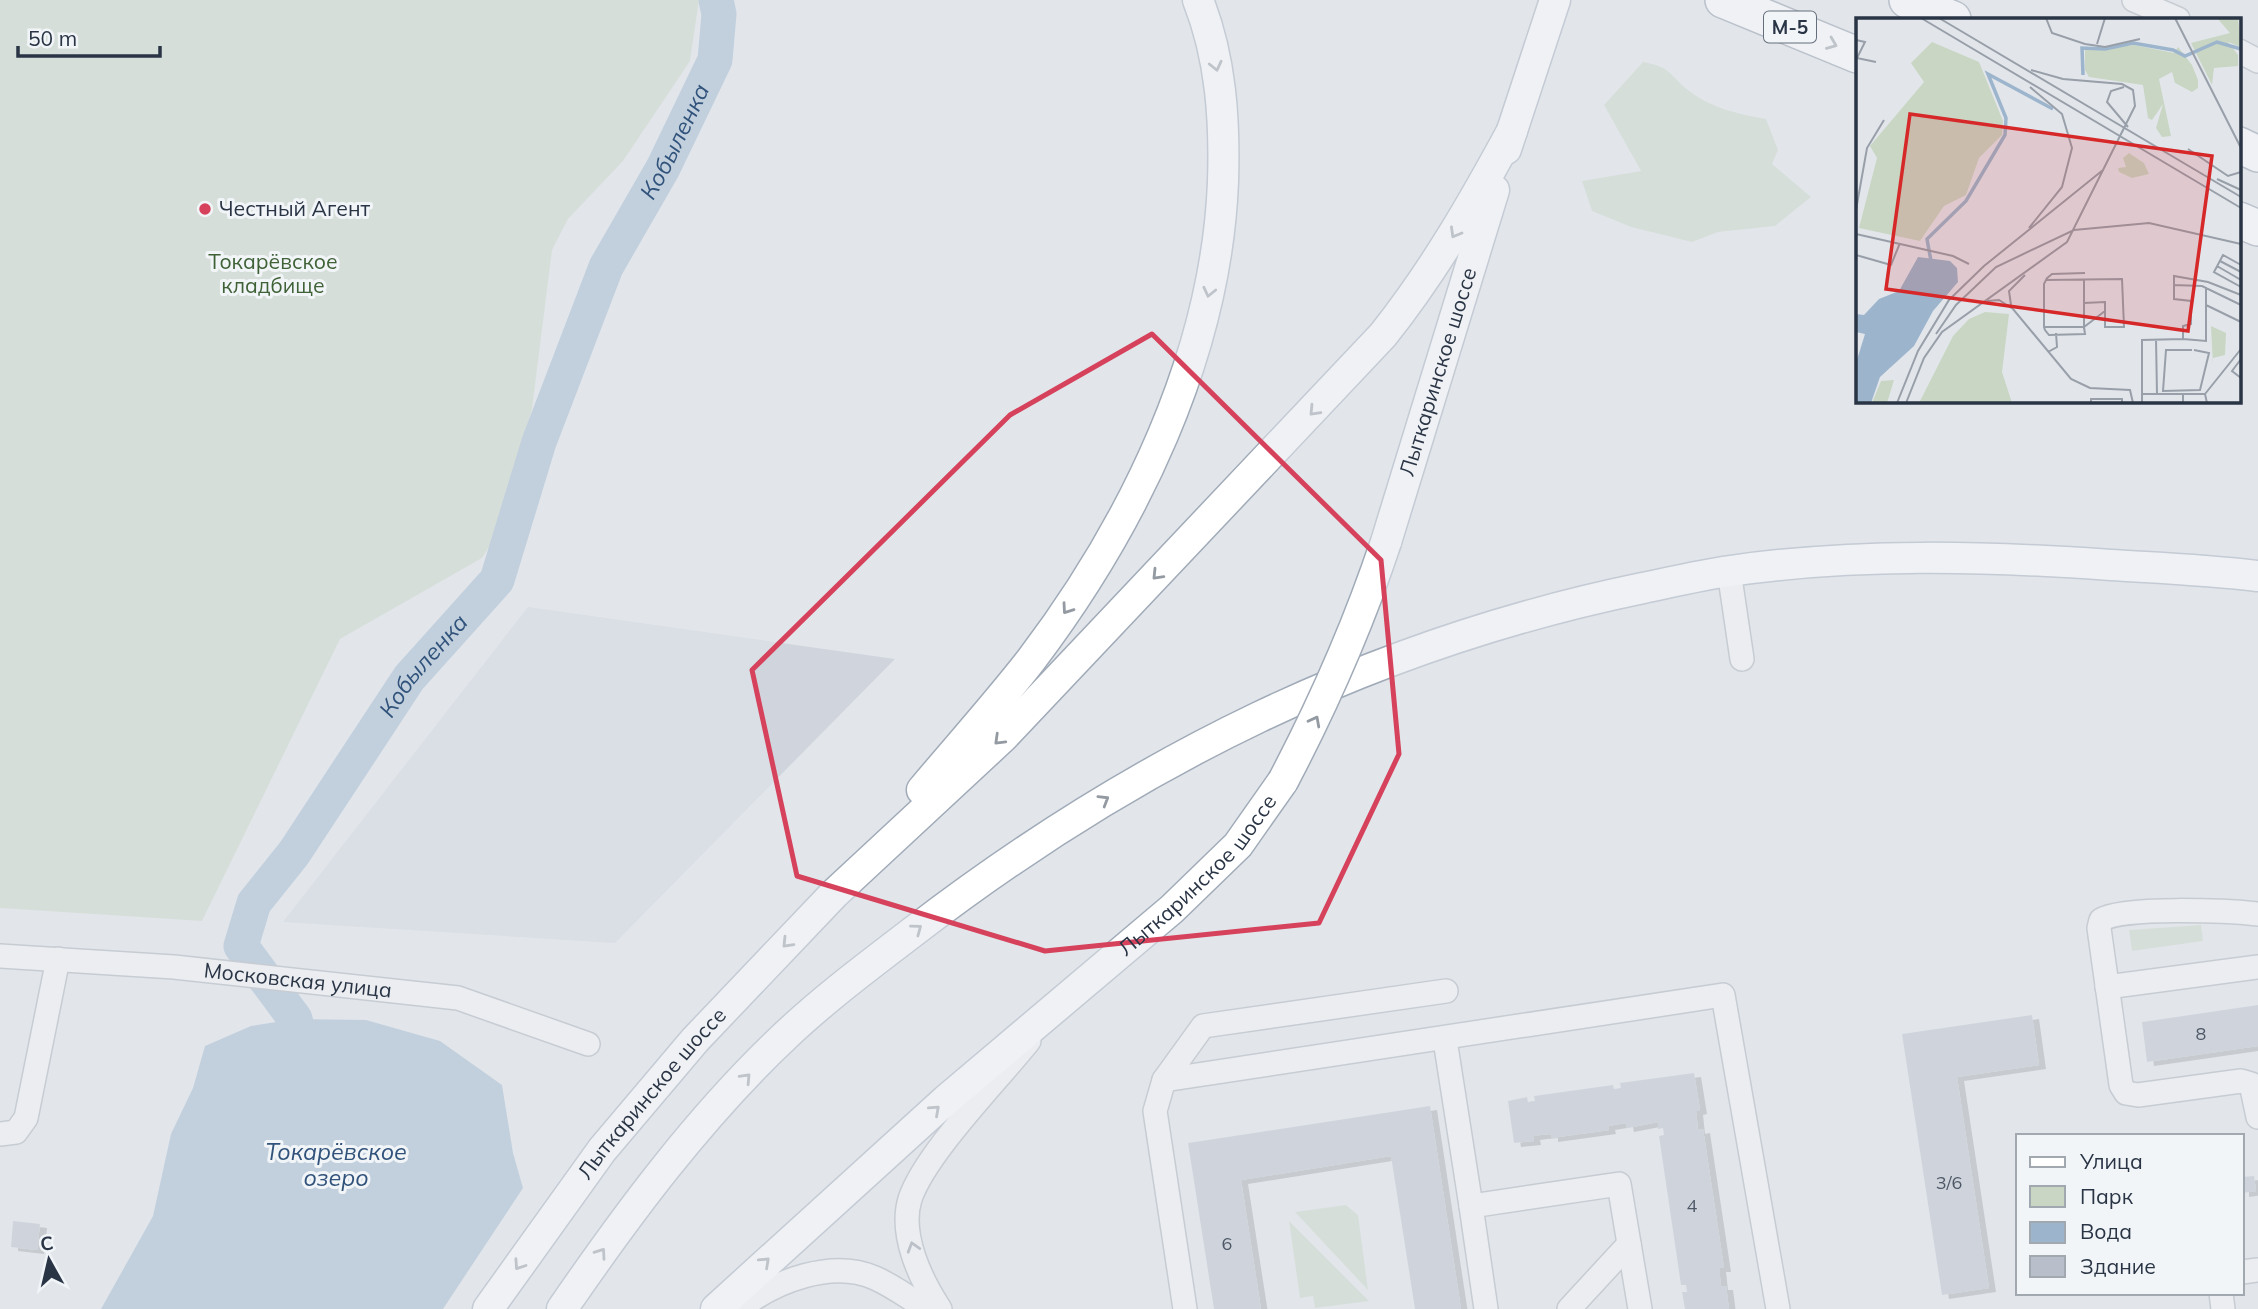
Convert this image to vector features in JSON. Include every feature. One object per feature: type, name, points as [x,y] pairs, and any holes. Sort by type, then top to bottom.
[{"type":"highway","name":"М-5","points":[[1723,0],[1856,55]]},
{"type":"highway","points":[[1908,0],[1951,18]]},
{"type":"highway","points":[[2240,145],[2258,154]]},
{"type":"highway","points":[[2240,220],[2258,228]]},
{"type":"main road","name":"Лыткаринское шоссе","points":[[834,894],[1030,661],[1073,599],[1143,480],[1185,382],[1211,290],[1222,215],[1224,150],[1220,82],[1198,0]]},
{"type":"main road","name":"Лыткаринское шоссе","points":[[716,1309],[946,1100],[1172,909],[1238,845],[1283,781],[1323,705],[1353,637],[1386,542],[1555,0]]},
{"type":"main road","name":"Лыткаринское шоссе","points":[[488,1309],[601,1150],[695,1040],[834,894],[1003,737],[1383,335],[1420,289],[1452,239],[1512,131]]},
{"type":"main road","points":[[2240,134],[2258,141]]},
{"type":"main road","points":[[562,1309],[606,1245],[688,1140],[785,1036],[887,952],[995,869],[1105,799],[1218,737],[1323,686],[1452,637],[1570,603],[1729,570],[1861,559],[2000,557],[2258,576]]},
{"type":"street","points":[[2134,0],[2176,18]]},
{"type":"street","points":[[2240,52],[2258,61]]},
{"type":"street","points":[[1729,570],[1742,659]]},
{"type":"street","points":[[2258,914],[2130,912],[2109,915],[2101,920],[2099,928],[2121,1085],[2126,1093],[2138,1096],[2241,1081],[2250,1084],[2258,1117]]},
{"type":"street","name":"Московская улица","points":[[0,956],[174,967],[458,998],[588,1044]]},
{"type":"street","points":[[0,1134],[16,1132],[26,1118],[58,959]]},
{"type":"street","points":[[2107,987],[2258,967]]},
{"type":"street","points":[[1185,1309],[1155,1111],[1164,1080],[1203,1026],[1446,991]]},
{"type":"street","points":[[1164,1080],[1445,1040],[1723,995],[1778,1309]]},
{"type":"street","points":[[940,1309],[924,1283],[909,1236],[910,1200],[929,1162],[1054,1010]]},
{"type":"street","points":[[1445,1040],[1486,1309]]},
{"type":"street","points":[[1471,1206],[1619,1184],[1640,1309]]},
{"type":"street","points":[[1569,1309],[1629,1244]]},
{"type":"street","points":[[740,1309],[781,1284],[813,1274],[844,1271],[874,1277],[926,1309]]},
{"type":"highlighted area","points":[[1152,334],[1381,560],[1399,754],[1319,923],[1045,951],[797,876],[752,670],[1010,415]]},
{"type":"shaded area","points":[[528,607],[895,659],[615,943],[283,922]]},
{"type":"green space","name":"Токарёвское кладбище","points":[[0,0],[699,0],[690,61],[623,161],[568,219],[552,250],[532,409],[495,537],[482,558],[340,639],[202,921],[0,908]]},
{"type":"green space","points":[[1643,62],[1665,69],[1688,90],[1715,106],[1766,119],[1778,150],[1772,164],[1811,197],[1775,226],[1718,232],[1692,242],[1631,227],[1592,211],[1582,181],[1641,171],[1604,105]]},
{"type":"green space","points":[[2201,925],[2203,941],[2132,951],[2129,930]]},
{"type":"green space","points":[[1346,1205],[1358,1215],[1368,1290],[1295,1212]]},
{"type":"green space","points":[[1289,1221],[1370,1301],[1315,1308],[1313,1296],[1300,1298]]},
{"type":"water","name":"Токарёвское озеро","points":[[295,1019],[366,1020],[440,1041],[502,1085],[513,1153],[523,1188],[443,1309],[101,1309],[153,1216],[171,1134],[193,1088],[205,1046],[251,1026]]},
{"type":"building","points":[[2258,1005],[2258,1046],[2147,1062],[2142,1022]]},
{"type":"building","points":[[2032,1015],[2039,1065],[1957,1077],[1989,1288],[1942,1295],[1902,1034]]},
{"type":"building","points":[[1694,1073],[1700,1110],[1696,1111],[1698,1130],[1703,1129],[1724,1268],[1719,1268],[1721,1286],[1726,1286],[1729,1309],[1685,1309],[1682,1292],[1687,1292],[1686,1285],[1681,1285],[1659,1136],[1664,1135],[1663,1128],[1658,1129],[1658,1122],[1627,1128],[1626,1123],[1608,1126],[1609,1130],[1551,1138],[1551,1134],[1533,1136],[1534,1141],[1514,1143],[1508,1101],[1527,1097],[1528,1102],[1535,1101],[1534,1096],[1613,1085],[1614,1089],[1621,1088],[1620,1083]]},
{"type":"building","points":[[1430,1106],[1461,1309],[1415,1309],[1391,1156],[1241,1180],[1261,1309],[1214,1309],[1188,1143]]},
{"type":"building","points":[[2254,1176],[2256,1191],[2244,1193],[2244,1177]]},
{"type":"building","points":[[13,1221],[40,1224],[37,1250],[11,1247]]},
{"type":"waterway","name":"Кобыленка","points":[[306,1064],[295,1019],[241,946],[254,903],[294,853],[409,678],[497,580],[539,442],[606,267],[663,168],[715,60],[719,14],[716,0]]},
{"type":"place","name":"Честный Агент","points":[[205,209]]}]
